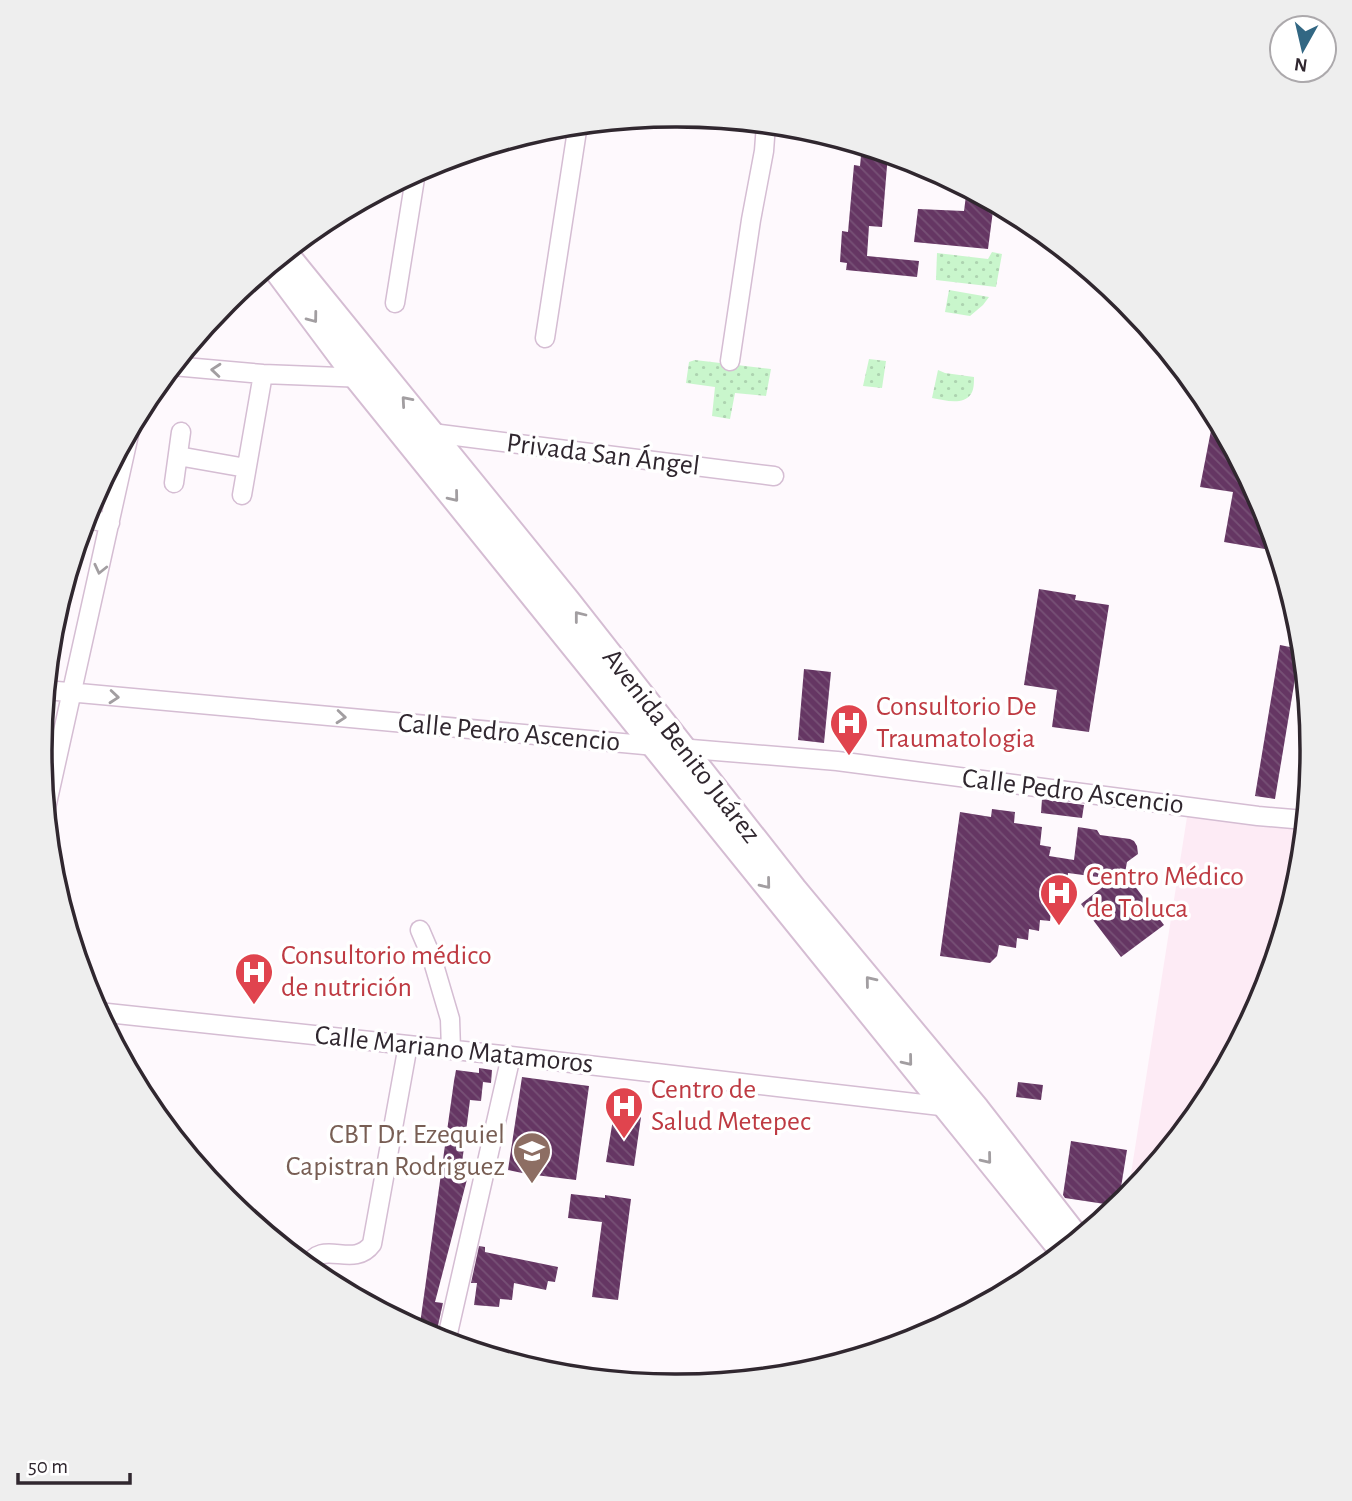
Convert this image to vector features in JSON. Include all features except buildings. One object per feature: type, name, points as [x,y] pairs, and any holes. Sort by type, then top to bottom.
[{"type":"main road","name":"Avenida Benito Juárez","points":[[291,260],[432,433],[794,889],[977,1109],[1072,1231]]},
{"type":"main road","name":"Avenida Benito Juárez","points":[[278,271],[357,378],[1056,1245]]},
{"type":"street","points":[[730,361],[765,133]]},
{"type":"street","points":[[545,338],[576,135]]},
{"type":"street","points":[[395,303],[414,185]]},
{"type":"street","points":[[184,367],[263,374],[385,378]]},
{"type":"street","points":[[242,495],[263,374]]},
{"type":"street","points":[[174,482],[181,432]]},
{"type":"street","name":"Privada San Ángel","points":[[432,433],[774,476]]},
{"type":"street","points":[[178,456],[246,468]]},
{"type":"street","points":[[53,776],[123,464]]},
{"type":"street","points":[[97,521],[110,523]]},
{"type":"street","name":"Calle Pedro Ascencio","points":[[56,691],[837,761],[1295,819]]},
{"type":"street","points":[[420,930],[432,958],[450,1019],[452,1050]]},
{"type":"street","name":"Calle Mariano Matamoros","points":[[111,1013],[977,1109]]},
{"type":"street","points":[[314,1257],[329,1253],[361,1254],[372,1244],[408,1045]]},
{"type":"street","points":[[448,1331],[511,1056]]},
{"type":"shaded area","points":[[1187,817],[1294,829],[1288,872],[1278,912],[1252,989],[1235,1026],[1194,1097],[1171,1130],[1130,1177]]},
{"type":"green space","points":[[992,252],[1002,254],[996,287],[936,280],[937,253],[988,259]]},
{"type":"green space","points":[[949,290],[989,297],[970,316],[945,312]]},
{"type":"green space","points":[[869,359],[886,361],[882,388],[863,386]]},
{"type":"green space","points":[[695,360],[771,369],[766,396],[735,393],[730,419],[712,416],[715,387],[686,383],[689,362]]},
{"type":"green space","points":[[938,370],[974,377],[968,398],[948,401],[932,398]]},
{"type":"place","name":"Consultorio De Traumatologia","points":[[849,757]]},
{"type":"place","name":"Centro Médico de Toluca","points":[[1059,927]]},
{"type":"place","name":"Consultorio médico de nutrición","points":[[254,1006]]},
{"type":"place","name":"Centro de Salud Metepec","points":[[624,1140]]},
{"type":"place","name":"CBT Dr. Ezequiel Capistran Rodriguez","points":[[532,1185]]}]
